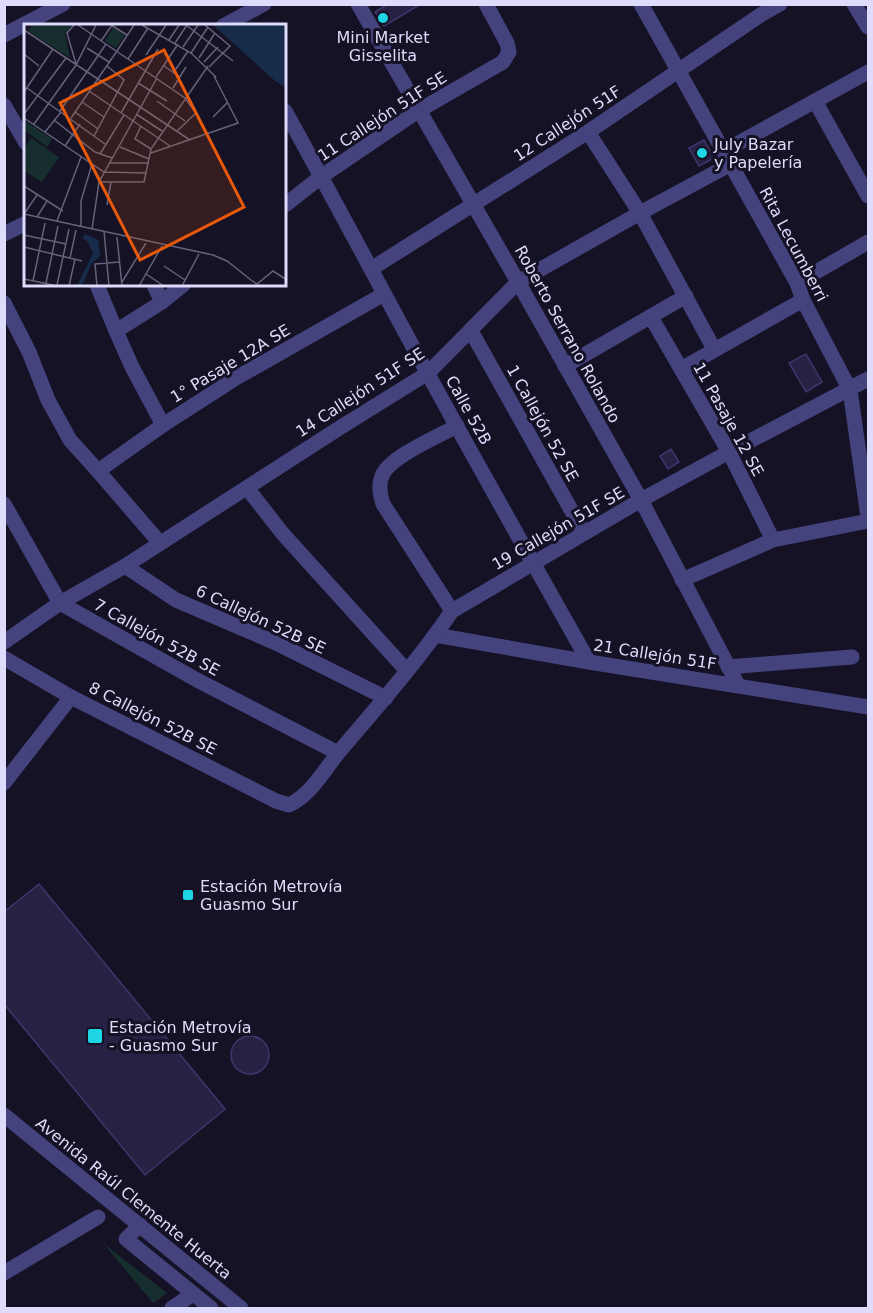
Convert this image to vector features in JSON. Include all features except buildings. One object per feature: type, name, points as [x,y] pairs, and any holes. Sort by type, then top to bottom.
[{"type":"street","points":[[25,24],[63,4]]},
{"type":"street","points":[[231,24],[264,4]]},
{"type":"street","name":"Roberto Serrano Rolando","points":[[358,4],[641,500],[738,685]]},
{"type":"street","name":"11 Callejón 51F SE","points":[[286,205],[322,176],[418,111],[503,62],[508,52],[507,43],[486,4]]},
{"type":"street","name":"Rita Lecumberri","points":[[641,4],[797,283],[803,300],[850,390],[868,519]]},
{"type":"street","name":"12 Callejón 51F","points":[[371,269],[588,132],[678,71],[759,9],[780,4]]},
{"type":"street","points":[[854,4],[868,27]]},
{"type":"street","points":[[4,35],[24,24]]},
{"type":"street","name":"14 Callejón 51F SE","points":[[4,642],[60,603],[125,566],[428,373],[518,282],[640,213],[815,101],[868,72]]},
{"type":"street","points":[[815,101],[864,180],[868,196]]},
{"type":"street","points":[[4,105],[24,138]]},
{"type":"street","name":"Calle 52B","points":[[286,113],[589,662]]},
{"type":"street","name":"11 Pasaje 12 SE","points":[[588,132],[640,213],[714,349]]},
{"type":"street","points":[[4,234],[24,224]]},
{"type":"street","points":[[797,283],[868,242]]},
{"type":"street","points":[[97,286],[132,367],[164,424]]},
{"type":"street","points":[[154,286],[162,302]]},
{"type":"street","points":[[116,331],[162,302],[182,286]]},
{"type":"street","name":"1° Pasaje 12A SE","points":[[98,471],[164,424],[236,378],[384,294]]},
{"type":"street","points":[[565,366],[686,296]]},
{"type":"street","points":[[681,369],[803,300]]},
{"type":"street","points":[[4,303],[29,352],[48,400],[70,440],[160,543]]},
{"type":"street","name":"11 Pasaje 12 SE","points":[[651,317],[729,452],[773,540]]},
{"type":"street","name":"1 Callejón 52 SE","points":[[471,331],[584,533]]},
{"type":"street","name":"19 Callejón 51F SE","points":[[289,805],[298,800],[322,774],[386,698],[452,611],[641,500],[868,380]]},
{"type":"street","points":[[452,611],[383,504],[380,491],[381,476],[388,465],[457,426]]},
{"type":"street","points":[[247,488],[283,534],[407,671]]},
{"type":"street","points":[[6,511],[60,603]]},
{"type":"street","points":[[682,580],[773,540],[868,519]]},
{"type":"street","name":"6 Callejón 52B SE","points":[[125,566],[176,600],[276,643],[386,698]]},
{"type":"street","name":"7 Callejón 52B SE","points":[[60,603],[196,680],[338,753]]},
{"type":"street","name":"21 Callejón 51F","points":[[435,635],[868,707]]},
{"type":"street","points":[[728,667],[852,657]]},
{"type":"street","name":"8 Callejón 52B SE","points":[[4,658],[71,697],[276,801],[289,805]]},
{"type":"street","points":[[4,783],[71,697]]},
{"type":"street","name":"Avenida Raúl Clemente Huerta","points":[[4,1115],[241,1308]]},
{"type":"street","points":[[4,1274],[98,1216]]},
{"type":"street","points":[[140,1225],[126,1239],[211,1308]]},
{"type":"street","points":[[172,1308],[193,1294]]},
{"type":"green space","points":[[103,1243],[167,1293],[153,1303]]},
{"type":"place","name":"Mini Market Gisselita","points":[[383,18]]},
{"type":"place","name":"July Bazar y Papelería","points":[[702,153]]},
{"type":"place","name":"Estación Metrovía Guasmo Sur","points":[[188,895]]},
{"type":"place","name":"Estación Metrovía - Guasmo Sur","points":[[95,1036]]}]
